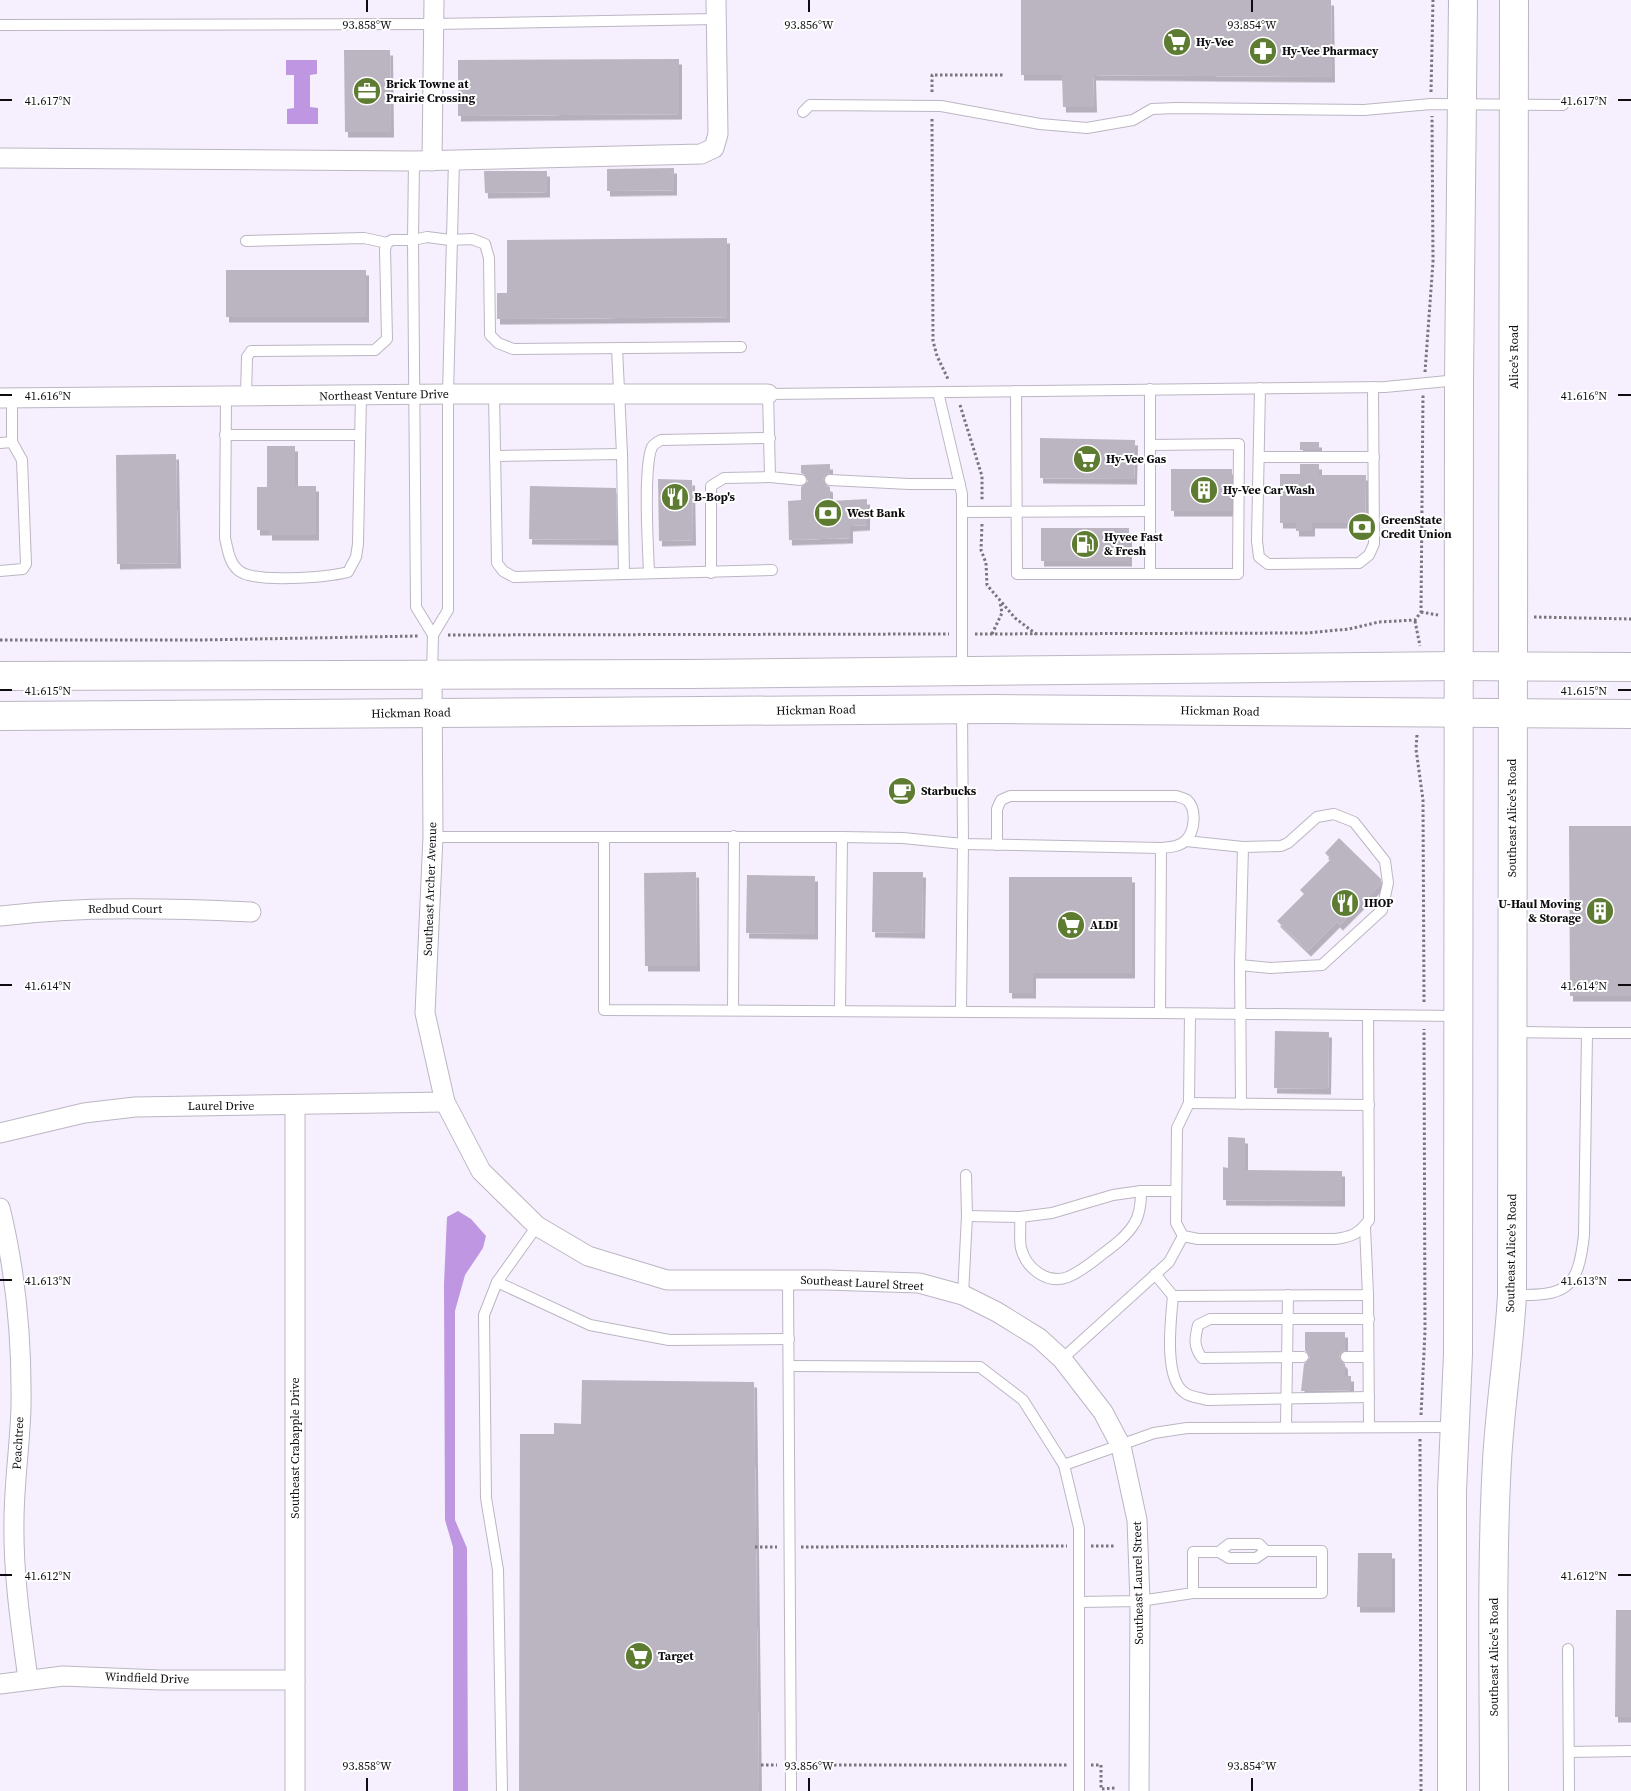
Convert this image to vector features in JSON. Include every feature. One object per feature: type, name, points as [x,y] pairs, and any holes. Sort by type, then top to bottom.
[{"type":"main road","points":[[1452,1791],[1452,1491],[1458,1354],[1460,104],[1463,0]]},
{"type":"main road","name":"Alice's Road","points":[[1512,714],[1514,0]]},
{"type":"main road","points":[[0,676],[962,671],[1459,666],[1631,667]]},
{"type":"main road","name":"Hickman Road","points":[[0,716],[962,709],[1631,714]]},
{"type":"main road","name":"Southeast Alice's Road","points":[[1494,1791],[1495,1510],[1497,1459],[1510,1336],[1512,1295],[1512,714]]},
{"type":"street","points":[[423,161],[434,24],[434,0]]},
{"type":"street","points":[[0,158],[423,161],[701,154],[714,148],[718,134],[716,0]]},
{"type":"street","name":"Northeast Venture Drive","points":[[6,398],[415,394],[768,394]]},
{"type":"street","name":"Southeast Archer Avenue","points":[[432,674],[433,837],[425,1013],[445,1102]]},
{"type":"street","name":"Redbud Court","points":[[0,916],[46,911],[110,908],[251,912]]},
{"type":"street","name":"Laurel Drive","points":[[0,1133],[84,1113],[135,1107],[295,1106],[445,1102]]},
{"type":"street","name":"Southeast Laurel Street","points":[[445,1102],[481,1171],[537,1226],[588,1256],[667,1280],[919,1283],[963,1295],[997,1312],[1039,1338],[1062,1359],[1103,1412],[1121,1446],[1137,1520],[1140,1601],[1139,1791]]},
{"type":"street","name":"Southeast Crabapple Drive","points":[[295,1106],[295,1791]]},
{"type":"street","name":"Peachtree","points":[[0,1208],[14,1282],[20,1343],[21,1407],[14,1548],[16,1589],[28,1679]]},
{"type":"street","name":"Windfield Drive","points":[[0,1684],[63,1676],[161,1680],[295,1680]]},
{"type":"lane","points":[[0,25],[434,24],[716,20]]},
{"type":"lane","points":[[803,112],[810,105],[932,105],[1040,124],[1087,128],[1133,120],[1152,109],[1364,110],[1431,104],[1563,105]]},
{"type":"lane","points":[[432,674],[433,636],[448,610],[450,240],[454,217],[454,160]]},
{"type":"lane","points":[[423,161],[413,240],[416,607],[433,636]]},
{"type":"lane","points":[[246,396],[247,357],[251,351],[375,350],[382,345],[387,339],[386,249],[388,243],[392,240],[413,240],[427,237],[450,240],[472,239],[485,244],[489,258],[490,335],[498,343],[513,349],[741,347]]},
{"type":"lane","points":[[246,241],[364,238],[388,243]]},
{"type":"lane","points":[[617,348],[622,454],[624,574]]},
{"type":"lane","points":[[770,477],[768,394],[1373,387],[1459,380]]},
{"type":"lane","points":[[1260,388],[1257,541],[1259,557],[1268,564],[1359,563],[1369,555],[1374,544],[1373,387]]},
{"type":"lane","points":[[1150,389],[1150,574]]},
{"type":"lane","points":[[1016,391],[1017,574],[1238,574],[1239,444],[1150,445]]},
{"type":"lane","points":[[938,392],[960,484],[963,512],[962,671]]},
{"type":"lane","points":[[494,394],[497,563],[503,572],[514,577],[772,570]]},
{"type":"lane","points":[[226,396],[225,538],[229,558],[239,571],[261,578],[331,576],[348,572],[356,557],[358,544],[361,395]]},
{"type":"lane","points":[[0,571],[23,569],[26,564],[22,460],[12,442],[6,398]]},
{"type":"lane","points":[[225,436],[360,435]]},
{"type":"lane","points":[[648,573],[648,473],[649,458],[653,446],[661,440],[770,438]]},
{"type":"lane","points":[[0,443],[12,442]]},
{"type":"lane","points":[[495,456],[622,454]]},
{"type":"lane","points":[[1259,457],[1374,457]]},
{"type":"lane","points":[[711,573],[711,486],[724,478],[770,477],[801,480]]},
{"type":"lane","points":[[830,480],[909,484],[960,484]]},
{"type":"lane","points":[[963,512],[1150,511]]},
{"type":"lane","points":[[961,1011],[962,709]]},
{"type":"lane","points":[[433,837],[842,837],[903,838],[963,844],[996,845],[1161,848],[1175,847],[1186,841],[1193,831],[1192,809],[1187,800],[1176,796],[1010,796],[1001,800],[997,809],[996,845]]},
{"type":"lane","points":[[1186,841],[1243,847],[1281,846],[1288,843],[1317,818],[1334,814],[1354,822],[1385,862],[1388,883],[1382,910],[1322,965],[1270,968],[1240,965]]},
{"type":"lane","points":[[733,1010],[734,836]]},
{"type":"lane","points":[[840,1010],[842,837]]},
{"type":"lane","points":[[604,838],[604,1010],[840,1010],[1458,1016]]},
{"type":"lane","points":[[1240,1104],[1240,965],[1243,847]]},
{"type":"lane","points":[[1160,1013],[1161,848]]},
{"type":"lane","points":[[1190,1014],[1189,1103],[1177,1128],[1176,1224],[1183,1236],[1198,1239],[1335,1239],[1350,1238],[1362,1231],[1369,1220],[1368,1016]]},
{"type":"lane","points":[[1512,1032],[1631,1033]]},
{"type":"lane","points":[[1512,1295],[1540,1296],[1560,1292],[1572,1281],[1578,1266],[1584,1235],[1587,1033]]},
{"type":"lane","points":[[1189,1103],[1369,1106]]},
{"type":"lane","points":[[963,1295],[967,1216],[966,1175]]},
{"type":"lane","points":[[967,1216],[1020,1217],[1052,1213],[1113,1195],[1141,1191],[1176,1191]]},
{"type":"lane","points":[[1020,1217],[1021,1248],[1028,1262],[1036,1272],[1050,1278],[1066,1278],[1082,1270],[1119,1241],[1135,1224],[1140,1206],[1141,1191]]},
{"type":"lane","points":[[502,1791],[498,1570],[486,1498],[484,1315],[497,1282],[537,1226]]},
{"type":"lane","points":[[1364,1227],[1369,1319],[1369,1426]]},
{"type":"lane","points":[[1062,1359],[1169,1262],[1183,1236]]},
{"type":"lane","points":[[1155,1274],[1173,1296],[1170,1333],[1172,1364],[1174,1380],[1184,1393],[1207,1400],[1369,1397]]},
{"type":"lane","points":[[788,1280],[791,1791]]},
{"type":"lane","points":[[497,1282],[590,1325],[669,1340],[789,1339]]},
{"type":"lane","points":[[1286,1426],[1288,1295]]},
{"type":"lane","points":[[1173,1296],[1368,1295]]},
{"type":"lane","points":[[1303,1357],[1202,1358],[1195,1349],[1195,1337],[1198,1325],[1210,1319],[1369,1319]]},
{"type":"lane","points":[[1346,1357],[1368,1356]]},
{"type":"lane","points":[[789,1366],[980,1367],[1023,1400],[1064,1465],[1079,1528],[1079,1791]]},
{"type":"lane","points":[[1064,1465],[1154,1433],[1187,1428],[1286,1426],[1454,1427]]},
{"type":"lane","points":[[1079,1602],[1140,1601],[1193,1593],[1322,1593],[1322,1551],[1266,1551],[1259,1544],[1229,1544],[1219,1552],[1193,1552],[1193,1593]]},
{"type":"lane","points":[[1568,1649],[1569,1791]]},
{"type":"lane","points":[[1569,1752],[1631,1751]]},
{"type":"path","points":[[0,640],[200,640],[433,636],[1307,633],[1350,629],[1379,622],[1415,620],[1421,612],[1422,417],[1433,262],[1431,104],[1433,0]]},
{"type":"path","points":[[1004,75],[932,75],[933,341],[936,356],[954,392],[982,476],[981,550],[986,563],[987,585],[1015,618],[1037,634]]},
{"type":"path","points":[[992,634],[1002,613],[1000,601]]},
{"type":"path","points":[[1416,749],[1422,800],[1424,1016],[1425,1330],[1419,1469],[1421,1791]]},
{"type":"path","points":[[756,1547],[1116,1546]]},
{"type":"path","points":[[760,1764],[1101,1765],[1101,1789],[1115,1788]]},
{"type":"shaded area","points":[[286,60],[317,60],[317,74],[310,75],[310,107],[318,108],[318,124],[287,124],[287,109],[294,108],[294,75],[286,75]]},
{"type":"shaded area","points":[[458,1211],[471,1219],[486,1236],[483,1248],[465,1275],[455,1311],[455,1520],[467,1548],[468,1791],[453,1791],[453,1547],[445,1520],[444,1284],[447,1217]]},
{"type":"building","name":"Hy-Vee","points":[[1021,0],[1331,0],[1332,77],[1093,75],[1094,107],[1063,107],[1062,75],[1021,75]]},
{"type":"building","name":"Brick Towne at Prairie Crossing","points":[[344,50],[390,50],[391,132],[345,132]]},
{"type":"building","points":[[679,59],[679,114],[458,116],[458,60]]},
{"type":"building","points":[[674,168],[674,190],[607,191],[607,169]]},
{"type":"building","points":[[484,171],[547,171],[547,192],[485,193]]},
{"type":"building","points":[[727,238],[727,317],[497,319],[497,293],[507,293],[507,240]]},
{"type":"building","points":[[226,270],[366,270],[366,317],[226,317]]},
{"type":"building","name":"Hy-Vee Gas","points":[[1040,438],[1135,440],[1134,479],[1040,478]]},
{"type":"building","points":[[1300,442],[1319,442],[1319,450],[1300,450]]},
{"type":"building","points":[[267,446],[295,446],[295,486],[316,486],[316,535],[269,535],[269,530],[257,530],[257,487],[267,487]]},
{"type":"building","points":[[176,454],[178,563],[117,564],[116,455]]},
{"type":"building","name":"West Bank","points":[[830,464],[830,473],[823,480],[830,487],[830,501],[867,499],[867,525],[850,526],[850,538],[789,540],[788,501],[801,500],[801,487],[808,481],[805,475],[801,473],[801,465]]},
{"type":"building","points":[[1300,464],[1319,464],[1319,475],[1366,475],[1365,523],[1312,523],[1312,531],[1296,531],[1296,523],[1280,523],[1280,474],[1300,474]]},
{"type":"building","name":"Hy-Vee Car Wash","points":[[1171,469],[1232,469],[1232,511],[1171,511]]},
{"type":"building","name":"B-Bop's","points":[[658,479],[692,480],[693,540],[659,541]]},
{"type":"building","points":[[530,486],[616,488],[617,540],[529,539]]},
{"type":"building","name":"Hyvee Fast & Fresh","points":[[1041,528],[1129,528],[1129,561],[1041,561]]},
{"type":"building","name":"U-Haul Moving & Storage","points":[[1569,826],[1631,826],[1631,996],[1570,996]]},
{"type":"building","points":[[1339,838],[1381,879],[1381,884],[1340,925],[1337,922],[1308,951],[1277,921],[1304,894],[1300,890],[1331,859],[1325,853]]},
{"type":"building","points":[[696,872],[697,966],[645,966],[644,873]]},
{"type":"building","points":[[873,872],[923,872],[922,933],[872,932]]},
{"type":"building","points":[[747,875],[815,876],[815,934],[746,933]]},
{"type":"building","name":"ALDI","points":[[1009,877],[1132,877],[1132,973],[1033,973],[1033,993],[1009,993]]},
{"type":"building","points":[[1275,1031],[1329,1032],[1328,1089],[1274,1088]]},
{"type":"building","points":[[1228,1137],[1245,1138],[1245,1170],[1342,1171],[1342,1201],[1223,1200],[1223,1167],[1228,1168]]},
{"type":"building","points":[[1305,1332],[1345,1332],[1345,1350],[1340,1353],[1339,1357],[1345,1364],[1345,1376],[1351,1376],[1351,1390],[1301,1391],[1304,1364],[1310,1357],[1305,1350]]},
{"type":"building","name":"Target","points":[[582,1380],[754,1382],[759,1791],[519,1791],[520,1434],[554,1434],[554,1423],[581,1424]]},
{"type":"building","points":[[1358,1553],[1392,1553],[1392,1607],[1357,1607]]},
{"type":"building","points":[[1616,1610],[1631,1610],[1631,1717],[1615,1717]]},
{"type":"place","name":"Hy-Vee","points":[[1177,42]]},
{"type":"place","name":"Hy-Vee Pharmacy","points":[[1263,51]]},
{"type":"place","name":"Brick Towne at Prairie Crossing","points":[[367,91]]},
{"type":"place","name":"Hy-Vee Gas","points":[[1087,459]]},
{"type":"place","name":"Hy-Vee Car Wash","points":[[1204,490]]},
{"type":"place","name":"B-Bop's","points":[[675,497]]},
{"type":"place","name":"West Bank","points":[[828,513]]},
{"type":"place","name":"GreenState Credit Union","points":[[1362,527]]},
{"type":"place","name":"Hyvee Fast & Fresh","points":[[1085,544]]},
{"type":"place","name":"Starbucks","points":[[902,791]]},
{"type":"place","name":"IHOP","points":[[1345,903]]},
{"type":"place","name":"U-Haul Moving & Storage","points":[[1600,911]]},
{"type":"place","name":"ALDI","points":[[1071,925]]},
{"type":"place","name":"Target","points":[[639,1656]]}]
